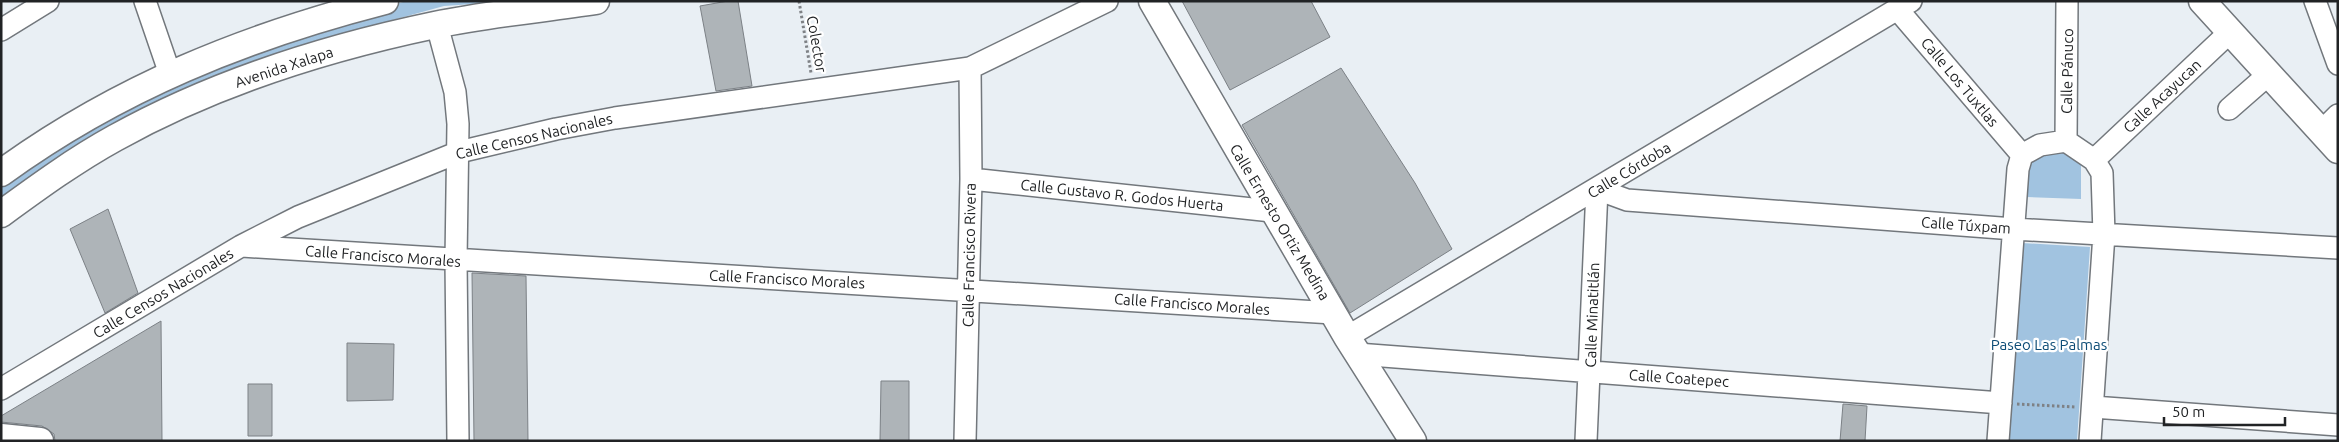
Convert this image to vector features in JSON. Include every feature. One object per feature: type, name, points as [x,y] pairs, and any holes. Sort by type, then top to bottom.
[{"type":"main road","points":[[1,173],[40,145],[101,108],[170,74],[234,46],[357,5],[385,1]]},
{"type":"main road","name":"Avenida Xalapa","points":[[1,214],[60,171],[115,138],[242,79],[370,40],[437,25],[596,1]]},
{"type":"main road","name":"Calle Ernesto Ortiz Medina","points":[[1152,1],[1272,211],[1352,345],[1413,441]]},
{"type":"main road","points":[[2202,1],[2269,74],[2332,133]]},
{"type":"main road","points":[[40,145],[41,163],[48,170],[60,171]]},
{"type":"main road","points":[[1,438],[40,441]]},
{"type":"street","points":[[1,30],[48,1]]},
{"type":"street","points":[[145,1],[170,74]]},
{"type":"street","name":"Calle Censos Nacionales","points":[[1,390],[242,246],[298,217],[459,152],[556,129],[615,118],[970,68],[1107,1]]},
{"type":"street","name":"Calle Pánuco","points":[[2066,141],[2067,1]]},
{"type":"street","points":[[2314,1],[2338,64]]},
{"type":"street","name":"Calle Los Tuxtlas","points":[[1905,5],[2022,155]]},
{"type":"street","name":"Calle Córdoba","points":[[1352,345],[1597,189],[1905,5]]},
{"type":"street","points":[[437,25],[455,92],[459,152],[456,261],[458,441]]},
{"type":"street","name":"Calle Acayucan","points":[[2094,160],[2230,32]]},
{"type":"street","name":"Calle Francisco Rivera","points":[[966,441],[971,179],[970,68]]},
{"type":"street","points":[[2229,109],[2269,74]]},
{"type":"street","points":[[1998,441],[2018,169],[2022,155],[2040,145],[2066,141],[2094,160],[2102,173],[2104,234],[2090,441]]},
{"type":"street","name":"Calle Gustavo R. Godos Huerta","points":[[971,179],[1272,211]]},
{"type":"street","name":"Calle Túxpam","points":[[1597,189],[1627,200],[2014,229],[2338,248]]},
{"type":"street","name":"Calle Minatitlán","points":[[1586,441],[1597,189]]},
{"type":"street","name":"Calle Francisco Morales","points":[[242,246],[456,261],[1333,313]]},
{"type":"street","name":"Calle Coatepec","points":[[1352,345],[1590,371],[2001,403]]},
{"type":"street","points":[[2093,408],[2338,425]]},
{"type":"path","name":"Colector","points":[[799,1],[814,91]]},
{"type":"path","points":[[2001,403],[2093,408]]},
{"type":"green space","points":[[407,1],[516,1],[444,6],[356,30],[141,112],[51,162],[1,197],[1,174],[133,94],[350,15]]},
{"type":"green space","points":[[2066,148],[2081,161],[2081,199],[2026,197],[2027,160]]},
{"type":"green space","name":"Paseo Las Palmas","points":[[2022,243],[2090,247],[2077,441],[2009,441]]},
{"type":"building","points":[[738,1],[752,86],[716,91],[700,6]]},
{"type":"building","points":[[1182,1],[1311,1],[1330,37],[1230,90]]},
{"type":"building","points":[[1341,68],[1415,183],[1452,249],[1350,313],[1242,125]]},
{"type":"building","points":[[108,209],[138,293],[105,313],[70,229]]},
{"type":"building","points":[[472,273],[526,276],[528,441],[474,441]]},
{"type":"building","points":[[161,321],[162,441],[55,441],[54,434],[42,426],[1,422],[1,416]]},
{"type":"building","points":[[347,343],[394,344],[393,400],[347,401]]},
{"type":"building","points":[[881,381],[909,381],[909,441],[880,441]]},
{"type":"building","points":[[248,384],[272,384],[272,436],[248,436]]},
{"type":"building","points":[[1843,404],[1867,406],[1865,441],[1840,441]]}]
